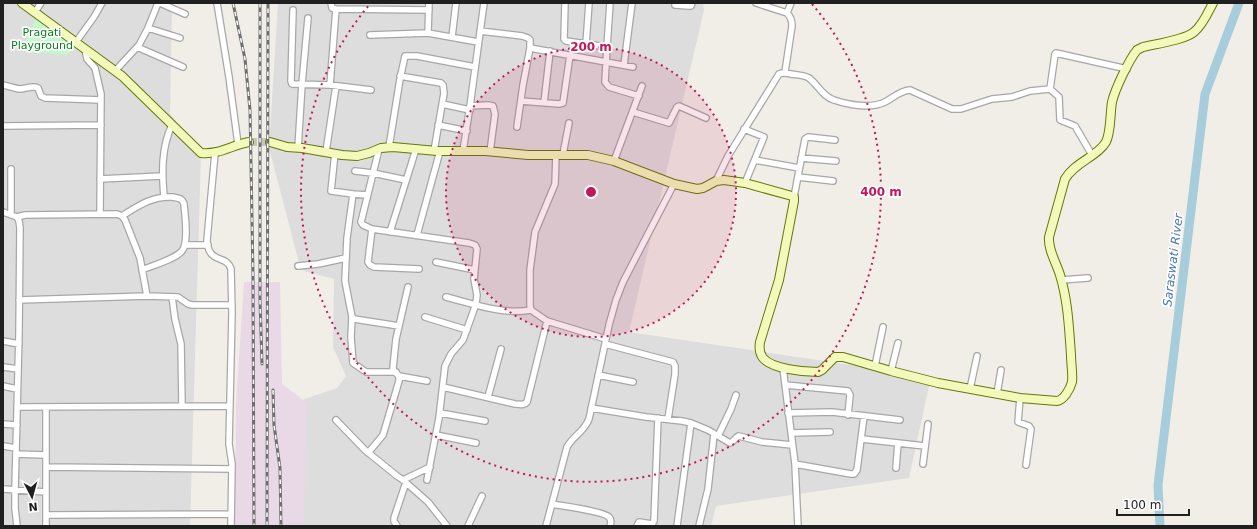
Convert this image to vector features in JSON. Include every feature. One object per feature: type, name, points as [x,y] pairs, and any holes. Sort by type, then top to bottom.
[{"type":"street","points":[[22,3],[122,76],[201,153],[215,153],[238,144],[249,142]]},
{"type":"street","points":[[35,12],[41,3]]},
{"type":"street","points":[[76,42],[102,3]]},
{"type":"street","points":[[115,71],[137,47],[148,28],[159,3],[185,14]]},
{"type":"street","points":[[217,3],[238,144]]},
{"type":"street","points":[[331,3],[332,8],[336,9],[429,10]]},
{"type":"street","points":[[428,33],[429,3]]},
{"type":"street","points":[[452,37],[456,3]]},
{"type":"street","points":[[463,151],[484,3]]},
{"type":"street","points":[[565,3],[564,39],[566,41],[607,47]]},
{"type":"street","points":[[586,44],[589,3]]},
{"type":"street","points":[[610,3],[605,79],[609,87],[639,96]]},
{"type":"street","points":[[624,65],[632,3]]},
{"type":"street","points":[[676,4],[689,6],[692,3]]},
{"type":"street","points":[[756,3],[787,13],[790,16],[792,26],[785,72]]},
{"type":"street","points":[[787,13],[790,3]]},
{"type":"street","points":[[835,140],[806,138],[804,140],[780,273],[759,347],[760,352],[766,361],[783,368],[818,372],[822,370],[832,359],[839,356],[938,384],[1020,398],[1060,400],[1071,386],[1072,375],[1069,326],[1061,280],[1049,247],[1049,237],[1065,179],[1074,168],[1104,144],[1107,138],[1114,96],[1137,50],[1143,47],[1183,38],[1195,32],[1213,3]]},
{"type":"street","points":[[336,9],[331,191],[367,195]]},
{"type":"street","points":[[293,10],[292,84],[333,85],[370,90]]},
{"type":"street","points":[[298,148],[308,18]]},
{"type":"street","points":[[148,28],[180,38]]},
{"type":"street","points":[[480,31],[528,38],[530,40],[518,127]]},
{"type":"street","points":[[370,35],[428,33],[478,42]]},
{"type":"street","points":[[137,47],[183,67]]},
{"type":"street","points":[[530,48],[633,67]]},
{"type":"street","points":[[85,49],[87,59],[95,68],[101,94],[100,213]]},
{"type":"street","points":[[544,103],[550,51]]},
{"type":"street","points":[[1050,89],[1055,54],[1127,69]]},
{"type":"street","points":[[389,147],[404,57],[407,55],[475,67]]},
{"type":"street","points":[[521,101],[563,103],[570,55]]},
{"type":"street","points":[[716,181],[728,156],[744,129],[779,74],[785,72],[809,79],[833,100],[866,106],[874,106],[886,102],[907,90],[912,90],[952,108],[961,109],[992,99],[1012,97],[1030,91],[1050,89],[1059,97],[1060,120],[1075,126],[1092,155]]},
{"type":"street","points":[[400,76],[441,83],[444,93],[438,126],[437,151],[417,236]]},
{"type":"street","points":[[3,84],[20,89],[35,86],[38,88],[41,96],[45,98],[101,100]]},
{"type":"street","points":[[614,160],[642,86]]},
{"type":"street","points":[[442,104],[470,108],[488,105],[493,106],[495,114],[490,152]]},
{"type":"street","points":[[633,112],[669,123],[677,107],[679,106],[706,118]]},
{"type":"street","points":[[531,310],[530,270],[534,232],[555,184],[560,155],[569,123]]},
{"type":"street","points":[[164,197],[162,176],[164,153],[167,135],[172,124]]},
{"type":"street","points":[[3,126],[101,125]]},
{"type":"street","points":[[438,126],[467,131]]},
{"type":"street","points":[[744,129],[764,138],[744,183]]},
{"type":"street","points":[[270,142],[287,147],[357,156],[389,147],[452,152],[490,152],[528,155],[588,155],[614,160],[674,184],[700,189],[716,181],[724,180],[744,183],[794,197]]},
{"type":"street","points":[[390,232],[416,149]]},
{"type":"street","points":[[379,150],[361,222],[363,225],[372,229],[469,243],[475,245],[478,253],[474,279],[477,295],[476,304],[463,340],[451,354],[445,366],[440,413],[427,480]]},
{"type":"street","points":[[215,153],[207,240],[209,251],[212,255],[227,261],[230,264],[231,269],[231,526]]},
{"type":"street","points":[[801,158],[836,161]]},
{"type":"street","points":[[755,160],[799,168]]},
{"type":"street","points":[[11,169],[11,214]]},
{"type":"street","points":[[355,171],[406,180]]},
{"type":"street","points":[[100,179],[162,176]]},
{"type":"street","points":[[798,177],[832,181]]},
{"type":"street","points":[[546,526],[567,447],[586,426],[605,341],[616,300],[674,184]]},
{"type":"street","points":[[353,194],[347,238],[345,281],[352,317],[351,337],[353,363],[366,372],[397,374],[427,381]]},
{"type":"street","points":[[122,216],[155,198],[180,198],[183,200],[186,238],[182,251],[174,257],[142,270]]},
{"type":"street","points":[[3,212],[17,217],[20,228],[19,344],[15,490],[16,526]]},
{"type":"street","points":[[17,217],[25,215],[100,213],[117,214],[122,216],[140,258],[147,296]]},
{"type":"street","points":[[372,229],[368,262],[370,265],[374,267],[419,269]]},
{"type":"street","points":[[185,244],[208,244]]},
{"type":"street","points":[[298,266],[318,264],[346,258]]},
{"type":"street","points":[[436,262],[475,270]]},
{"type":"street","points":[[1061,280],[1088,278]]},
{"type":"street","points":[[368,453],[383,435],[399,381],[393,368],[396,339],[408,287]]},
{"type":"street","points":[[19,300],[147,296],[178,297],[192,305],[232,305]]},
{"type":"street","points":[[172,297],[181,344],[182,406]]},
{"type":"street","points":[[446,297],[502,311],[520,312],[531,310],[547,321],[673,362],[675,366],[675,374],[668,419]]},
{"type":"street","points":[[352,317],[354,319],[399,326]]},
{"type":"street","points":[[425,317],[467,330]]},
{"type":"street","points":[[443,387],[523,405],[527,402],[547,321]]},
{"type":"street","points":[[875,366],[883,327]]},
{"type":"street","points":[[3,341],[19,344]]},
{"type":"street","points":[[891,371],[898,343]]},
{"type":"street","points":[[488,397],[501,349]]},
{"type":"street","points":[[970,389],[977,356]]},
{"type":"street","points":[[3,367],[18,369]]},
{"type":"street","points":[[783,368],[795,464],[798,526]]},
{"type":"street","points":[[997,394],[1000,370]]},
{"type":"street","points":[[598,375],[633,382]]},
{"type":"street","points":[[785,385],[848,391],[850,395],[848,415]]},
{"type":"street","points":[[3,386],[18,389]]},
{"type":"street","points":[[699,526],[708,489],[716,435],[731,409],[736,395]]},
{"type":"street","points":[[1020,398],[1018,422],[1029,426],[1031,429],[1026,465]]},
{"type":"street","points":[[17,406],[230,406]]},
{"type":"street","points":[[46,407],[46,526]]},
{"type":"street","points":[[591,408],[691,423],[730,443],[739,436],[762,442],[792,445]]},
{"type":"street","points":[[788,412],[820,412],[900,420]]},
{"type":"street","points":[[440,413],[485,421]]},
{"type":"street","points":[[795,464],[854,474],[857,470],[864,416]]},
{"type":"street","points":[[637,526],[639,522],[652,524],[654,521],[658,418]]},
{"type":"street","points":[[336,420],[368,453],[405,481],[428,502],[447,526]]},
{"type":"street","points":[[678,526],[691,423]]},
{"type":"street","points":[[3,424],[17,425]]},
{"type":"street","points":[[923,464],[928,424]]},
{"type":"street","points":[[791,433],[830,432]]},
{"type":"street","points":[[436,435],[476,443]]},
{"type":"street","points":[[862,438],[925,446]]},
{"type":"street","points":[[896,468],[898,443]]},
{"type":"street","points":[[3,446],[16,451],[46,455]]},
{"type":"street","points":[[46,467],[232,469]]},
{"type":"street","points":[[397,526],[394,518],[405,481],[430,467]]},
{"type":"street","points":[[3,489],[46,492]]},
{"type":"street","points":[[468,526],[482,496]]},
{"type":"street","points":[[552,504],[606,515],[610,517],[610,526]]},
{"type":"street","points":[[46,515],[231,514]]},
{"type":"shaded area","points":[[3,3],[172,3],[170,114],[201,153],[190,526],[3,526]]},
{"type":"shaded area","points":[[278,3],[703,3],[704,10],[629,332],[931,377],[909,478],[716,506],[711,526],[296,526],[296,402],[337,388],[346,376],[333,347],[334,279],[301,270],[269,148]]},
{"type":"shaded area","points":[[244,282],[280,282],[282,384],[307,403],[304,526],[235,526],[236,405]]},
{"type":"green space","name":"Pragati Playground","points":[[38,17],[76,45],[67,55],[34,53],[28,50],[26,41],[28,33]]},
{"type":"waterway","name":"Saraswati River","points":[[1160,526],[1158,485],[1205,94],[1239,3]]},
{"type":"tunnel","points":[[249,142],[270,142]]},
{"type":"railway","points":[[233,3],[245,59],[250,110],[253,275],[254,526]]},
{"type":"railway","points":[[260,3],[260,300],[262,364]]},
{"type":"railway","points":[[267,526],[268,3]]},
{"type":"railway","points":[[273,390],[274,425],[280,468],[281,526]]}]
